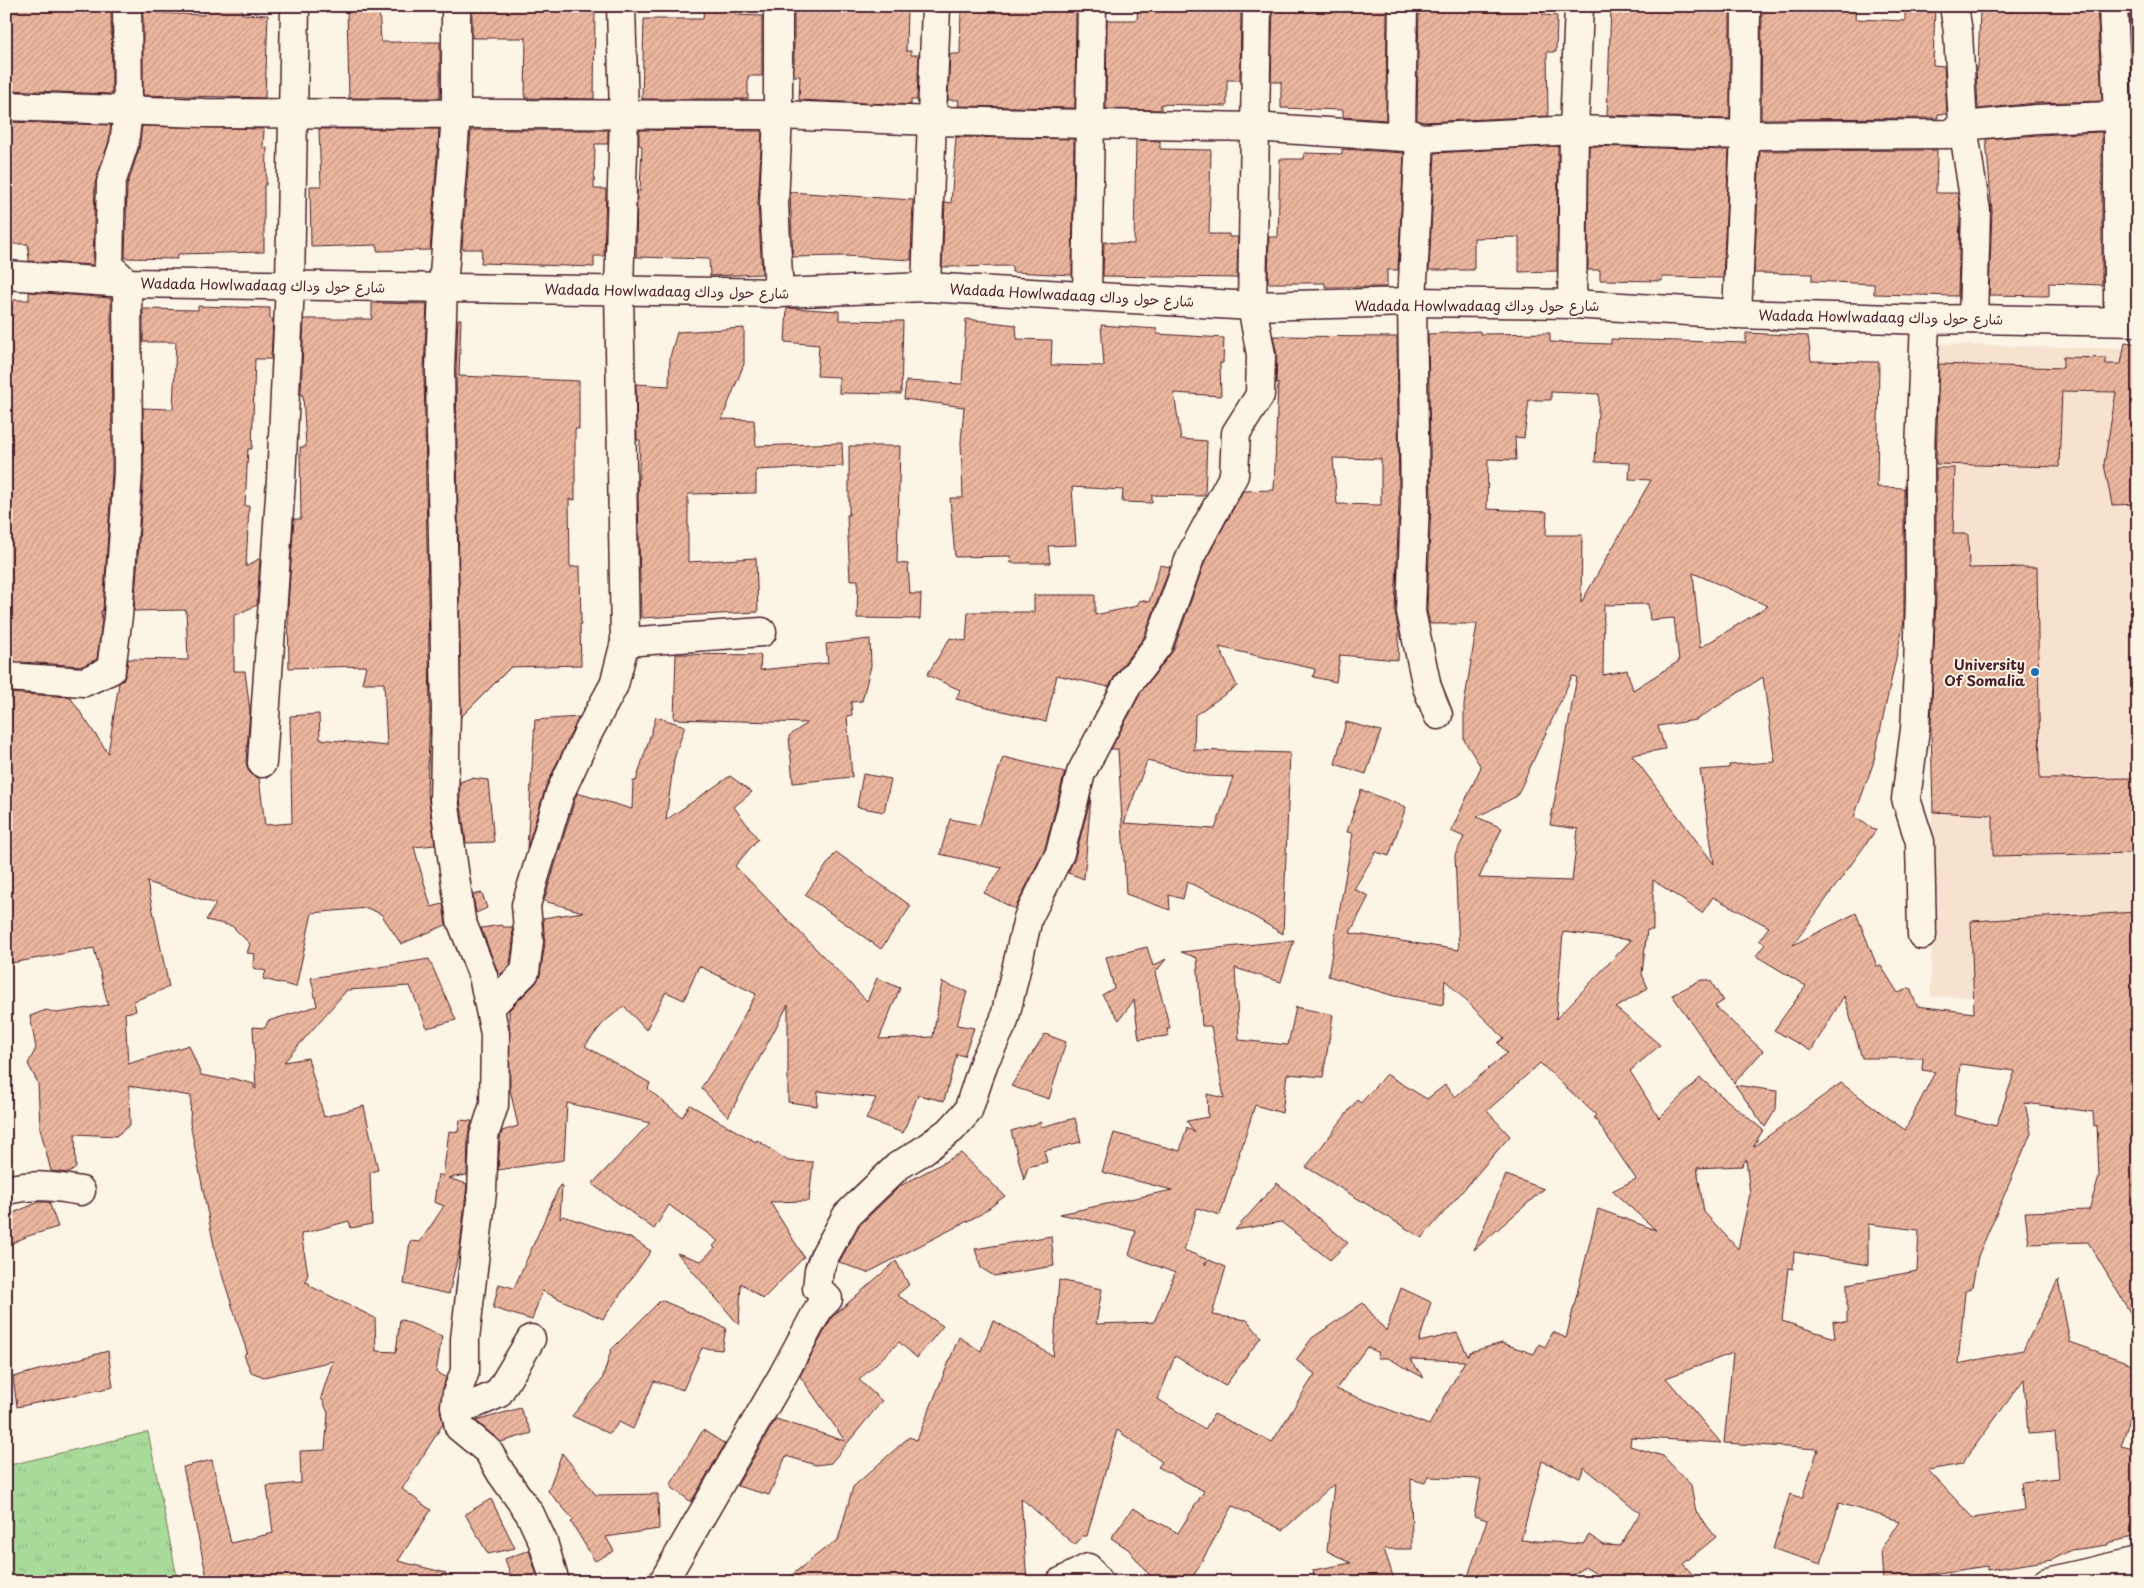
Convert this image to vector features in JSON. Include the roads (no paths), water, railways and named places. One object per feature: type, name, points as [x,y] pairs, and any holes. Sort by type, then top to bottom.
[{"type":"street","points":[[6,677],[84,682],[111,670],[118,616],[128,472],[127,283],[109,266],[111,184],[124,144],[128,112],[127,6]]},
{"type":"street","points":[[262,763],[281,480],[290,285],[295,6]]},
{"type":"street","points":[[456,6],[456,115],[443,288],[440,380],[446,711],[444,799],[462,920],[483,976],[495,1034],[494,1105],[484,1136],[482,1192],[465,1339],[465,1371],[457,1393],[456,1412],[459,1427],[488,1451],[530,1514],[543,1542],[555,1582]]},
{"type":"street","points":[[490,1007],[525,972],[529,941],[526,906],[560,793],[589,731],[614,685],[625,642],[619,290],[624,115],[621,6]]},
{"type":"street","points":[[778,6],[778,115],[774,204],[778,293]]},
{"type":"street","points":[[926,286],[936,6]]},
{"type":"street","points":[[1087,295],[1092,123],[1092,6]]},
{"type":"street","points":[[663,1582],[783,1375],[819,1308],[828,1299],[817,1288],[819,1270],[847,1215],[898,1166],[952,1129],[968,1111],[984,1062],[1004,1021],[1028,918],[1060,852],[1081,773],[1128,684],[1158,645],[1191,555],[1234,475],[1236,433],[1260,395],[1261,356],[1252,306],[1257,6]]},
{"type":"street","points":[[1404,6],[1401,130],[1420,138]]},
{"type":"street","points":[[1572,304],[1574,130],[1579,6]]},
{"type":"street","points":[[1737,314],[1745,135],[1746,6]]},
{"type":"street","points":[[1954,6],[1958,32],[1963,126],[1976,211],[1973,319]]},
{"type":"street","points":[[2114,6],[2128,115],[2128,321]]},
{"type":"street","points":[[6,106],[128,112],[778,115],[933,121],[1254,128],[1420,138],[1574,130],[1745,135],[1949,134],[1963,126],[2036,119],[2128,115]]},
{"type":"street","points":[[1420,138],[1412,302],[1415,502],[1411,612],[1427,687],[1438,716]]},
{"type":"street","name":"Wadada Howlwadaag شارع حول وداك","points":[[6,276],[127,283],[778,293],[926,286],[1252,306],[1412,302],[1572,304],[1737,314],[1925,320],[2128,321]]},
{"type":"street","points":[[1922,935],[1920,842],[1906,798],[1915,729],[1918,670],[1920,454],[1925,320]]},
{"type":"street","points":[[625,642],[762,632]]},
{"type":"street","points":[[6,1190],[27,1185],[51,1185],[80,1191]]},
{"type":"street","points":[[456,1412],[498,1394],[531,1339]]},
{"type":"street","points":[[2046,1582],[2138,1561]]},
{"type":"street","points":[[1061,1582],[1088,1568],[1099,1582]]},
{"type":"place","name":"University Of Somalia","points":[[2035,672]]}]
